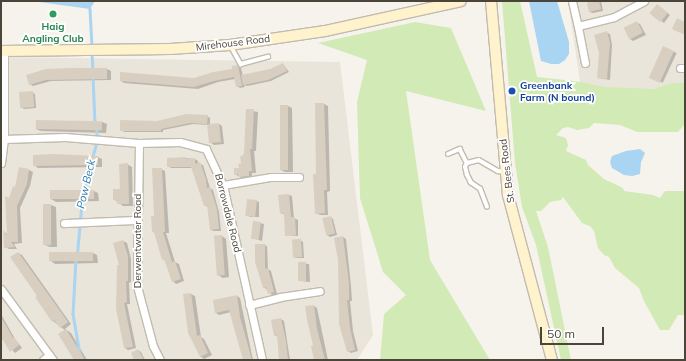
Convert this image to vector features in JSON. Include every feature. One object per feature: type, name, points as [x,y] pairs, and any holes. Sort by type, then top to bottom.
[{"type":"street","name":"Mirehouse Road","points":[[3,51],[170,49],[230,45],[325,31],[461,1]]},
{"type":"street","name":"St. Bees Road","points":[[491,1],[508,195],[552,360]]},
{"type":"street","points":[[572,1],[585,63]]},
{"type":"street","points":[[578,26],[614,17],[644,1]]},
{"type":"street","points":[[1,163],[4,139],[3,51]]},
{"type":"street","name":"Borrowdale Road","points":[[4,139],[65,137],[139,143],[180,142],[206,149],[223,186],[262,360]]},
{"type":"street","name":"Derwentwater Road","points":[[139,143],[137,286],[153,346],[160,360]]},
{"type":"street","points":[[223,186],[271,177],[300,176]]},
{"type":"street","points":[[64,223],[137,220]]},
{"type":"street","points":[[1,289],[51,358],[43,360]]},
{"type":"street","points":[[249,305],[280,296],[320,291]]},
{"type":"lane","points":[[230,45],[241,64],[268,57]]},
{"type":"lane","points":[[448,154],[460,149],[467,163],[465,167],[467,175],[471,183],[480,189],[487,207]]},
{"type":"lane","points":[[467,163],[479,160],[498,171],[506,172]]},
{"type":"shaded area","points":[[568,1],[685,1],[685,86],[582,95]]},
{"type":"shaded area","points":[[1,57],[340,62],[373,335],[357,360],[1,360]]},
{"type":"green space","points":[[502,1],[520,1],[537,77],[574,81],[606,87],[654,89],[672,83],[685,83],[685,124],[678,132],[637,132],[620,125],[594,123],[589,128],[577,130],[568,127],[563,128],[556,135],[566,138],[568,145],[566,151],[586,160],[588,165],[604,179],[623,188],[624,191],[653,195],[660,198],[665,191],[685,191],[685,315],[678,315],[669,330],[660,330],[644,301],[639,288],[615,268],[609,257],[604,255],[598,248],[594,231],[590,226],[582,223],[563,197],[561,200],[550,202],[541,211],[536,211],[548,247],[571,360],[561,360],[536,245],[522,207],[515,163]]},
{"type":"green space","points":[[415,22],[451,28],[486,111],[406,91],[430,260],[490,360],[380,360],[384,314],[406,295],[383,272],[360,198],[357,102],[367,60],[318,43]]},
{"type":"water","points":[[32,1],[95,1],[90,9]]},
{"type":"water","points":[[529,1],[557,1],[569,42],[569,54],[565,60],[559,64],[551,64],[541,61]]},
{"type":"water","points":[[640,149],[645,153],[641,162],[640,174],[632,176],[624,175],[612,168],[610,162],[612,156],[626,151]]},
{"type":"building","points":[[588,1],[599,1],[601,9],[589,12],[587,4],[589,3]]},
{"type":"building","points":[[657,4],[668,13],[660,22],[649,13]]},
{"type":"building","points":[[677,18],[685,22],[685,35],[672,29]]},
{"type":"building","points":[[637,21],[643,33],[630,39],[624,28]]},
{"type":"building","points":[[607,31],[610,43],[607,79],[597,78],[599,53],[594,35]]},
{"type":"building","points":[[663,46],[674,51],[660,83],[649,78]]},
{"type":"building","points":[[283,63],[287,71],[268,80],[243,85],[241,75],[270,69]]},
{"type":"building","points":[[238,65],[242,86],[236,87],[234,77],[194,87],[120,81],[120,72],[194,78],[213,72],[232,69],[232,66]]},
{"type":"building","points":[[107,68],[107,79],[46,80],[29,85],[26,75],[46,69]]},
{"type":"building","points":[[33,91],[34,107],[20,108],[19,92]]},
{"type":"building","points":[[315,103],[324,103],[327,190],[324,190],[325,213],[315,214],[313,174],[316,174]]},
{"type":"building","points":[[280,105],[288,105],[288,170],[280,170]]},
{"type":"building","points":[[246,109],[254,109],[252,149],[250,149],[252,171],[249,171],[249,176],[239,177],[238,174],[234,175],[234,168],[239,168],[238,164],[241,164],[240,156],[244,153]]},
{"type":"building","points":[[186,114],[208,115],[207,124],[190,123],[161,129],[161,131],[120,131],[120,120],[157,121]]},
{"type":"building","points":[[36,120],[102,121],[102,130],[36,129]]},
{"type":"building","points":[[219,123],[221,142],[209,143],[207,124]]},
{"type":"building","points":[[53,154],[98,156],[98,165],[33,166],[33,155]]},
{"type":"building","points":[[186,157],[186,159],[195,158],[195,164],[200,162],[206,179],[207,188],[210,187],[217,209],[219,229],[210,230],[207,205],[204,206],[191,167],[167,167],[167,158]]},
{"type":"building","points":[[128,163],[129,204],[117,204],[117,200],[113,200],[113,189],[120,189],[119,164]]},
{"type":"building","points":[[19,167],[29,169],[27,184],[17,206],[18,242],[11,242],[15,247],[4,248],[3,230],[7,235],[5,196],[9,198],[13,186],[15,187]]},
{"type":"building","points":[[152,168],[162,168],[165,232],[163,232],[172,262],[175,261],[181,279],[172,282],[164,259],[162,260],[154,232],[152,232],[151,216],[154,216]]},
{"type":"building","points":[[50,190],[94,190],[94,199],[50,199]]},
{"type":"building","points":[[289,194],[291,217],[295,217],[296,235],[285,236],[284,213],[280,214],[278,195]]},
{"type":"building","points":[[247,199],[257,200],[255,217],[245,216]]},
{"type":"building","points":[[43,204],[51,204],[51,245],[43,245]]},
{"type":"building","points":[[331,216],[335,234],[326,236],[322,218]]},
{"type":"building","points":[[253,221],[261,222],[259,240],[251,239]]},
{"type":"building","points":[[222,235],[225,275],[217,275],[214,236]]},
{"type":"building","points":[[343,236],[349,283],[349,300],[347,300],[350,328],[355,350],[347,352],[339,324],[338,260],[334,238]]},
{"type":"building","points":[[292,239],[301,239],[302,257],[293,257]]},
{"type":"building","points":[[123,240],[128,256],[128,281],[126,281],[127,302],[124,303],[133,347],[124,348],[116,309],[117,265],[119,265],[113,243]]},
{"type":"building","points":[[255,244],[265,244],[265,269],[268,268],[274,292],[268,294],[266,287],[263,288],[255,262]]},
{"type":"building","points":[[18,252],[68,322],[60,328],[54,320],[52,322],[35,297],[37,296],[10,257]]},
{"type":"building","points":[[49,252],[93,252],[93,261],[49,261]]},
{"type":"building","points":[[298,262],[306,262],[306,281],[298,281]]},
{"type":"building","points":[[191,293],[197,336],[200,335],[208,353],[200,357],[188,333],[183,294]]},
{"type":"building","points":[[237,295],[240,317],[252,360],[243,360],[229,310],[215,313],[213,300]]},
{"type":"building","points":[[314,305],[317,329],[325,360],[314,360],[311,346],[313,345],[305,306]]},
{"type":"building","points":[[1,317],[13,338],[14,337],[19,345],[10,352],[1,337]]},
{"type":"building","points":[[281,318],[288,360],[279,360],[277,335],[274,336],[271,320]]},
{"type":"building","points":[[66,329],[85,360],[74,360],[58,334]]},
{"type":"building","points":[[138,349],[144,360],[134,360],[131,353]]},
{"type":"waterway","name":"Pow Beck","points":[[90,9],[92,47]]},
{"type":"waterway","name":"Pow Beck","points":[[92,52],[93,71]]},
{"type":"waterway","name":"Pow Beck","points":[[93,76],[95,123]]},
{"type":"waterway","name":"Pow Beck","points":[[92,158],[97,141],[96,128]]},
{"type":"waterway","name":"Pow Beck","points":[[83,193],[91,163]]},
{"type":"waterway","name":"Pow Beck","points":[[77,254],[82,198]]},
{"type":"waterway","name":"Pow Beck","points":[[76,259],[73,314],[81,360]]},
{"type":"place","name":"Haig Angling Club","points":[[53,14]]},
{"type":"place","name":"Greenbank Farm (N bound)","points":[[512,91]]}]
